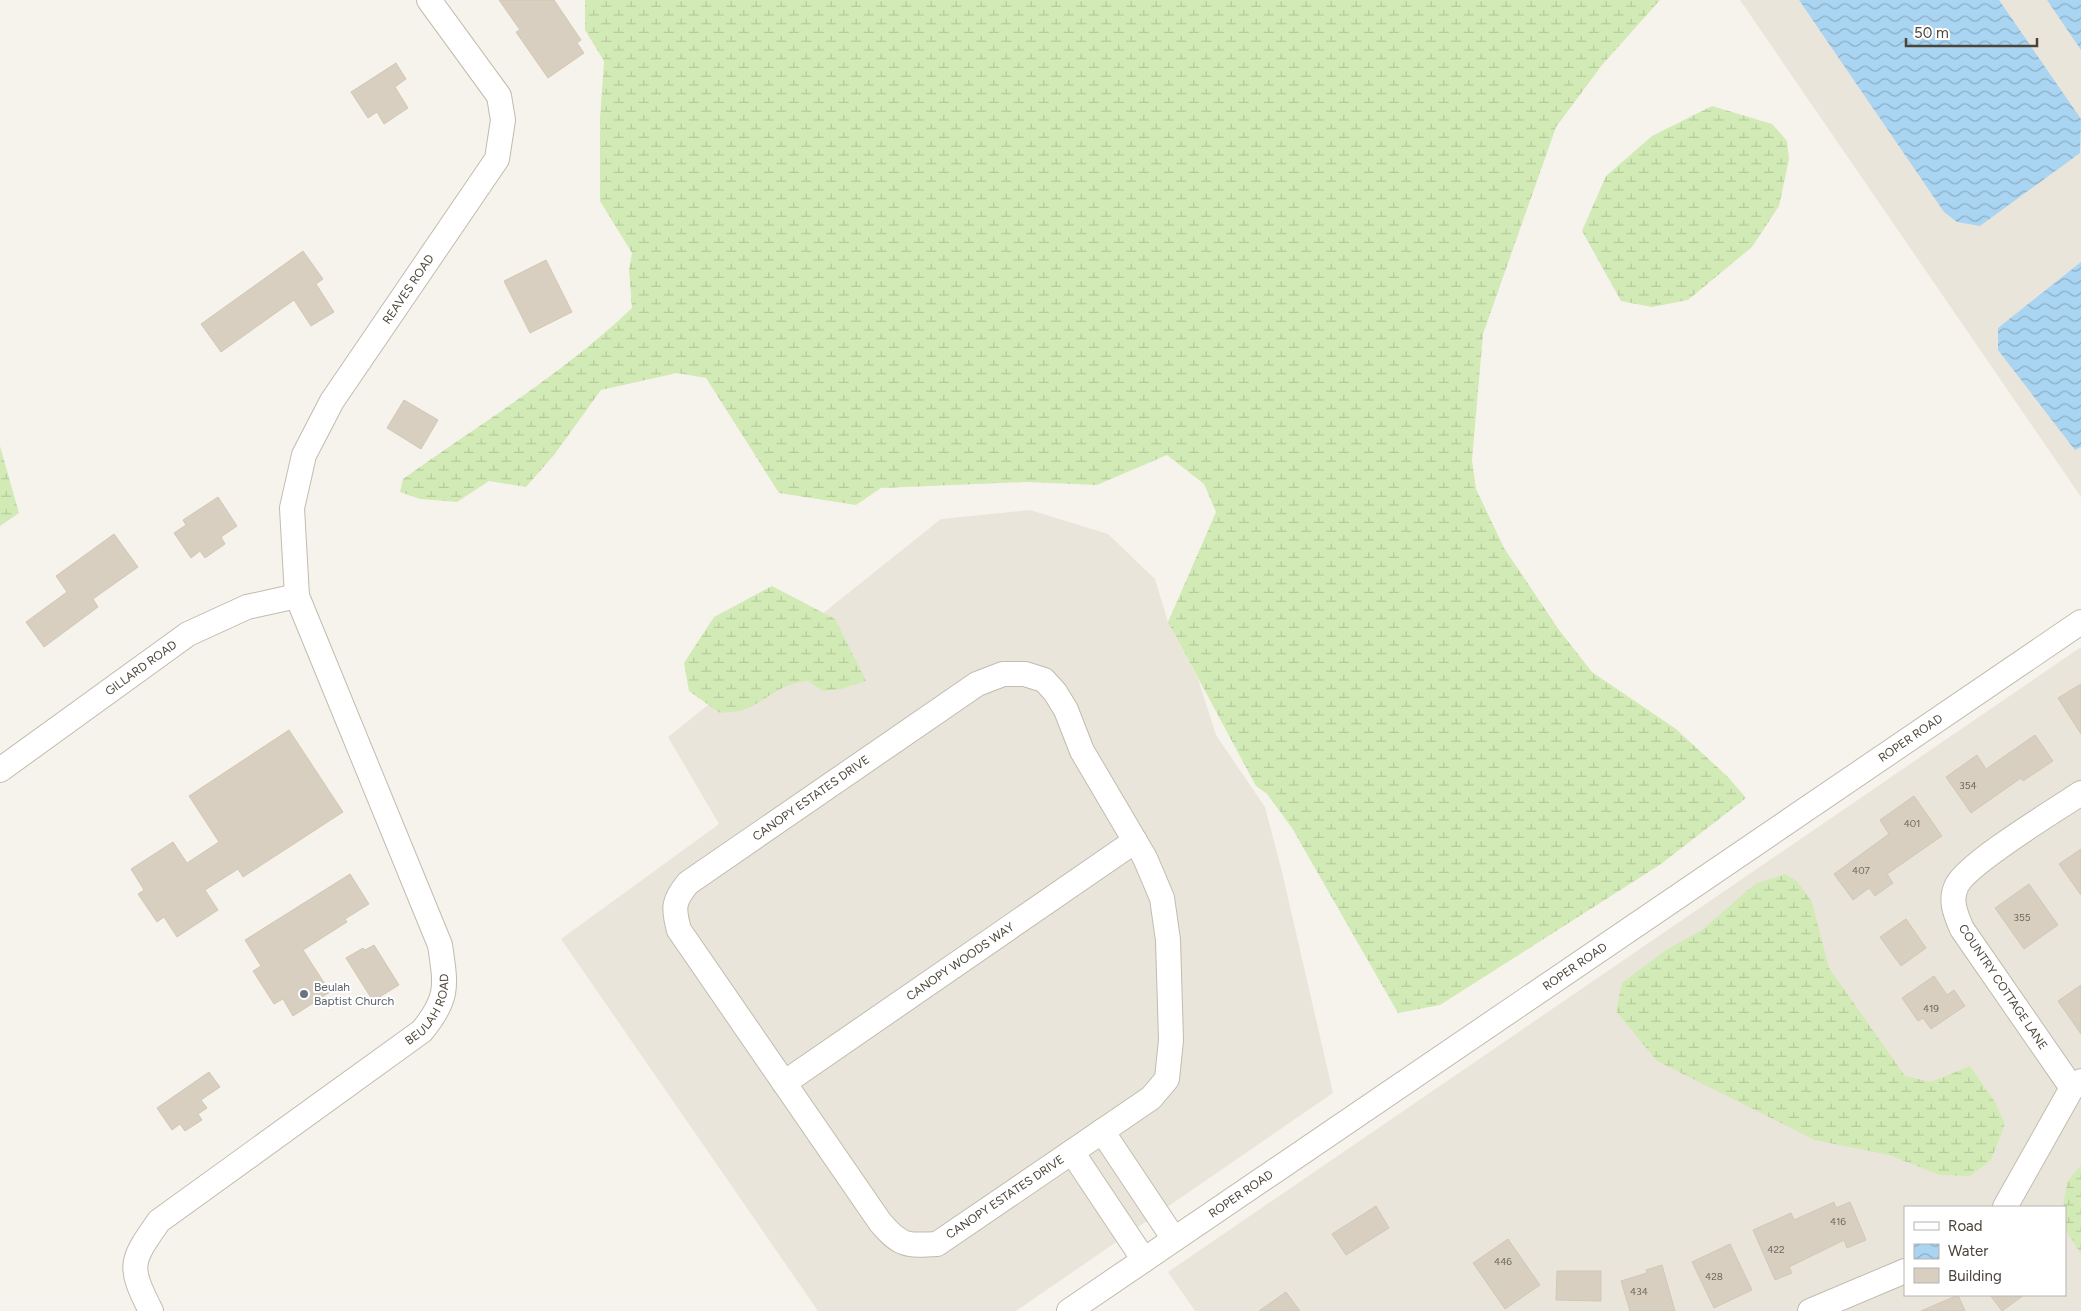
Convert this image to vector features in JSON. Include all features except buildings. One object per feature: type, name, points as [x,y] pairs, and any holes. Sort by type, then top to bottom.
[{"type":"street","name":"REAVES ROAD","points":[[297,596],[292,508],[304,455],[332,401],[497,159],[503,120],[499,96],[429,0]]},
{"type":"street","name":"GILLARD ROAD","points":[[0,770],[188,634],[247,607],[297,596]]},
{"type":"street","name":"BEULAH ROAD","points":[[151,1311],[136,1280],[137,1252],[159,1221],[422,1031],[442,1003],[446,982],[440,945],[297,596]]},
{"type":"street","name":"ROPER ROAD","points":[[1069,1311],[2081,622]]},
{"type":"street","name":"CANOPY ESTATES DRIVE","points":[[1002,674],[1026,674],[1044,680],[1055,692],[1066,710],[1082,751],[1145,858],[1162,898],[1166,923],[1171,1040],[1167,1079],[1151,1098],[937,1244],[914,1246],[894,1239],[880,1222],[784,1083],[679,930],[674,912],[678,896],[688,883],[977,684],[1002,674]]},
{"type":"street","name":"COUNTRY COTTAGE LANE","points":[[2076,1084],[1962,929],[1953,906],[1957,885],[1978,863],[2081,793]]},
{"type":"street","name":"CANOPY WOODS WAY","points":[[784,1083],[1135,841]]},
{"type":"street","points":[[2006,1206],[2076,1084]]},
{"type":"street","points":[[1102,1131],[1174,1239]]},
{"type":"street","name":"CANOPY ESTATES DRIVE","points":[[1072,1152],[1144,1260]]},
{"type":"street","points":[[1810,1311],[1904,1271]]},
{"type":"shaded area","points":[[1740,0],[2081,0],[2081,497]]},
{"type":"shaded area","points":[[1030,510],[1108,534],[1155,579],[1168,622],[1198,679],[1216,735],[1265,807],[1282,872],[1333,1093],[1016,1311],[818,1311],[561,939],[719,824],[668,737],[941,519]]},
{"type":"shaded area","points":[[2081,647],[2081,1311],[1195,1311],[1168,1272]]},
{"type":"green space","points":[[585,0],[1660,0],[1602,65],[1556,127],[1483,334],[1472,460],[1476,489],[1504,548],[1559,630],[1592,672],[1676,729],[1728,777],[1746,798],[1661,864],[1440,1005],[1398,1013],[1292,828],[1267,794],[1256,786],[1168,622],[1216,512],[1204,484],[1167,455],[1097,485],[1027,482],[881,488],[856,505],[779,493],[706,378],[677,373],[601,390],[554,455],[526,487],[489,481],[457,502],[420,499],[400,492],[403,479],[550,376],[606,332],[632,308],[629,270],[632,253],[600,201],[600,118],[604,61],[585,30]]},
{"type":"green space","points":[[1712,106],[1772,124],[1787,141],[1789,159],[1779,206],[1752,247],[1688,300],[1652,307],[1621,301],[1582,231],[1606,176],[1652,136]]},
{"type":"green space","points":[[0,446],[19,513],[0,526]]},
{"type":"green space","points":[[772,586],[835,619],[866,681],[841,689],[823,691],[808,681],[797,683],[788,685],[743,710],[720,713],[689,691],[684,663],[714,617]]},
{"type":"green space","points":[[1785,874],[1797,881],[1812,902],[1829,968],[1905,1076],[1931,1082],[1970,1066],[1995,1102],[2005,1124],[1991,1160],[1970,1176],[1940,1175],[1889,1155],[1815,1140],[1657,1061],[1616,1011],[1622,983],[1666,950],[1702,930],[1755,884]]},
{"type":"green space","points":[[2081,1165],[2081,1254],[2066,1231],[2066,1206],[2063,1206],[2067,1182]]},
{"type":"water","points":[[1799,0],[1999,0],[2081,119],[2080,153],[1980,226],[1957,222],[1944,212]]},
{"type":"water","points":[[2047,0],[2081,0],[2081,50]]},
{"type":"water","points":[[2081,262],[2081,447],[2075,450],[1998,350],[1998,328]]},
{"type":"place","name":"Beulah Baptist Church","points":[[304,994]]}]
